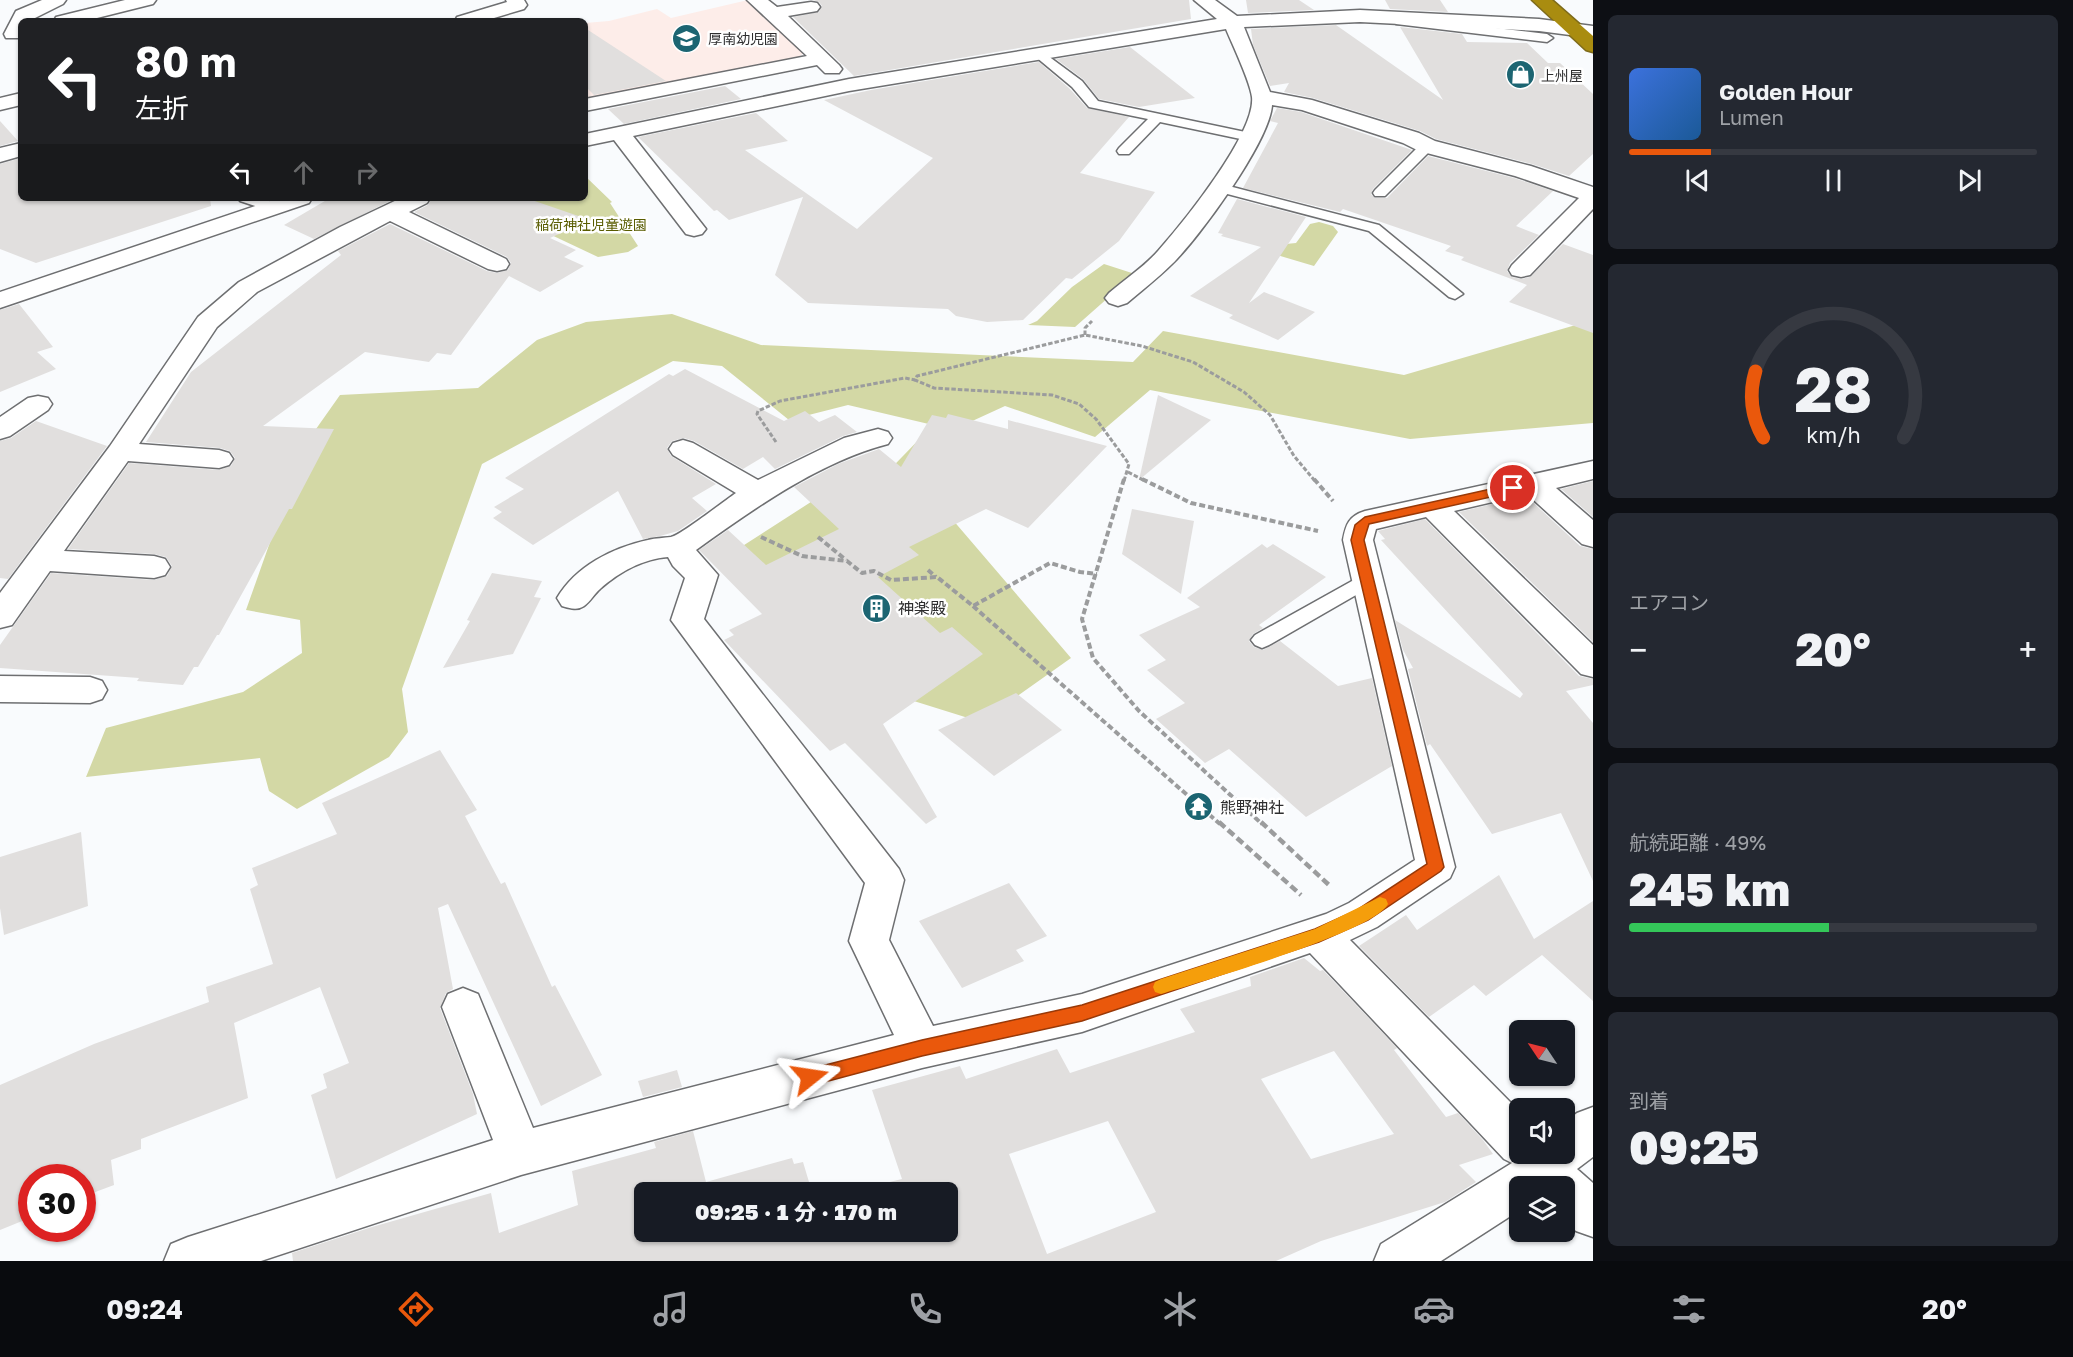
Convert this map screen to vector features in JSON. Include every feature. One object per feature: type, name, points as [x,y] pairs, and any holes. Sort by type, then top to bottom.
[{"type":"highway","points":[[1541,0],[1583,30],[1593,46]]},
{"type":"street","points":[[22,18],[23,15],[57,0]]},
{"type":"street","points":[[75,18],[147,0]]},
{"type":"street","points":[[474,18],[518,5],[515,0]]},
{"type":"street","points":[[756,0],[774,13],[849,85]]},
{"type":"street","points":[[1118,298],[1165,258],[1221,188],[1250,137],[1260,112],[1262,97],[1233,22],[1203,0]]},
{"type":"street","points":[[125,5],[141,18]]},
{"type":"street","points":[[774,13],[811,7]]},
{"type":"street","points":[[588,139],[849,85],[1233,22],[1360,16],[1539,24],[1583,30]]},
{"type":"street","points":[[588,104],[820,59]]},
{"type":"street","points":[[1262,97],[1305,104],[1350,117],[1411,138],[1427,146],[1502,165],[1593,196],[1534,266]]},
{"type":"street","points":[[0,104],[18,100]]},
{"type":"street","points":[[619,132],[694,229]]},
{"type":"street","points":[[0,155],[18,150]]},
{"type":"street","points":[[0,300],[293,201]]},
{"type":"street","points":[[0,617],[120,452],[207,322],[248,287],[389,211],[412,201]]},
{"type":"street","points":[[389,211],[497,264]]},
{"type":"street","points":[[0,430],[38,404]]},
{"type":"street","points":[[573,598],[582,585],[627,557],[658,547],[679,547],[757,492],[854,444],[878,438]]},
{"type":"street","points":[[683,449],[757,492]]},
{"type":"street","points":[[120,452],[219,459]]},
{"type":"street","points":[[188,1261],[521,1153],[922,1048],[1082,1013],[1340,926],[1436,867],[1359,532],[1365,521],[1593,470]]},
{"type":"street","points":[[1533,483],[1593,537]]},
{"type":"street","points":[[1433,507],[1593,665]]},
{"type":"street","points":[[679,547],[684,559],[702,575],[687,620],[885,880],[869,941],[922,1048]]},
{"type":"street","points":[[42,560],[154,567]]},
{"type":"street","points":[[0,689],[90,690]]},
{"type":"street","points":[[1340,926],[1509,1118]]},
{"type":"street","points":[[463,1007],[521,1153]]},
{"type":"street","points":[[1575,1143],[1593,1128]]},
{"type":"street","points":[[1398,1261],[1549,1164],[1593,1214]]},
{"type":"lane","points":[[1360,16],[1547,38]]},
{"type":"lane","points":[[1040,54],[1077,84],[1094,104],[1250,137]]},
{"type":"lane","points":[[1124,151],[1157,118]]},
{"type":"lane","points":[[1380,193],[1427,146]]},
{"type":"lane","points":[[1221,188],[1374,228],[1455,294]]},
{"type":"lane","points":[[253,201],[273,208]]},
{"type":"lane","points":[[1262,640],[1352,588],[1371,588]]},
{"type":"path","points":[[915,380],[917,376],[1084,335],[1142,346],[1193,362],[1244,392],[1270,415],[1294,456],[1359,532]]},
{"type":"path","points":[[800,470],[790,462],[757,414],[758,411],[780,401],[905,378],[934,388],[1052,395],[1079,404],[1096,419],[1130,464],[1082,619],[1092,658],[1138,711],[1340,926]]},
{"type":"path","points":[[1128,472],[1191,503],[1359,532]]},
{"type":"path","points":[[726,513],[765,540],[797,556],[820,562],[847,561]]},
{"type":"path","points":[[818,537],[862,573],[874,572],[891,580],[937,577]]},
{"type":"path","points":[[973,606],[1050,563],[1080,572],[1097,574]]},
{"type":"path","points":[[928,570],[973,606],[1340,926]]},
{"type":"shaded area","name":"厚南幼児園","points":[[748,0],[758,6],[804,53],[796,59],[588,97],[588,23],[609,21],[657,9],[671,18]]},
{"type":"green space","name":"稲荷神社児童遊園","points":[[588,179],[612,202],[610,203],[638,246],[628,252],[598,257],[545,232],[518,201],[588,201]]},
{"type":"green space","points":[[1319,222],[1333,226],[1338,232],[1314,266],[1277,255],[1286,244],[1296,243],[1310,224]]},
{"type":"green space","points":[[1104,264],[1135,274],[1075,327],[1028,325],[1037,321],[1072,287]]},
{"type":"green space","points":[[672,314],[761,345],[1133,362],[1163,331],[1404,375],[1593,320],[1593,423],[1410,439],[1150,390],[1095,437],[1005,406],[944,434],[952,519],[1071,658],[981,722],[885,692],[741,547],[828,491],[871,489],[933,425],[848,405],[789,420],[722,366],[673,361],[482,464],[402,689],[408,732],[389,757],[297,809],[269,791],[260,758],[86,777],[106,728],[243,692],[302,653],[300,620],[246,610],[304,446],[340,395],[478,388],[537,340],[586,322]]},
{"type":"building","points":[[813,0],[1189,0],[1191,19],[854,76],[793,17],[819,12],[822,6]]},
{"type":"building","points":[[1246,0],[1299,0],[1314,10],[1248,13]]},
{"type":"building","points":[[1385,0],[1440,0],[1448,12],[1390,9]]},
{"type":"building","points":[[1336,25],[1443,100],[1400,27],[1462,34],[1467,42],[1527,43],[1548,63],[1560,63],[1593,94],[1593,154],[1569,176],[1436,139],[1420,131],[1313,98],[1284,92],[1289,83],[1270,86],[1253,45],[1251,29]]},
{"type":"building","points":[[588,30],[666,81],[594,95],[588,89]]},
{"type":"building","points":[[1130,47],[1195,98],[1139,107],[1099,99],[1083,79],[1056,59]]},
{"type":"building","points":[[1039,62],[1070,89],[1087,108],[1129,117],[1080,173],[1155,192],[1119,241],[1072,279],[1066,278],[1023,320],[987,322],[956,316],[948,309],[808,303],[775,275],[803,197],[729,220],[717,210],[714,211],[638,137],[756,113],[788,141],[745,150],[857,229],[933,158],[824,100]]},
{"type":"building","points":[[725,86],[741,99],[624,124],[608,109]]},
{"type":"building","points":[[1277,108],[1301,112],[1412,150],[1373,189],[1371,194],[1375,198],[1387,198],[1428,156],[1514,178],[1553,191],[1516,226],[1539,235],[1510,263],[1507,271],[1512,277],[1521,279],[1530,277],[1563,244],[1593,255],[1593,333],[1509,302],[1527,285],[1461,260],[1464,257],[1445,251],[1451,246],[1343,209],[1340,212],[1243,188],[1278,123],[1270,121]]},
{"type":"building","points":[[0,121],[18,141],[0,146]]},
{"type":"building","points":[[18,159],[18,201],[210,201],[211,206],[36,263],[0,249],[0,164]]},
{"type":"building","points":[[1237,199],[1306,217],[1249,303],[1264,292],[1315,312],[1278,340],[1229,318],[1233,315],[1190,296],[1261,247],[1221,236],[1223,234],[1218,233]]},
{"type":"building","points":[[325,201],[390,201],[314,239],[284,225]]},
{"type":"building","points":[[430,201],[535,201],[590,220],[550,238],[576,250],[564,257],[584,266],[540,292],[509,276],[451,355],[437,353],[429,362],[365,352],[263,426],[334,429],[292,509],[289,509],[219,635],[183,685],[137,681],[139,678],[0,668],[0,645],[51,573],[154,580],[167,576],[172,566],[166,557],[154,554],[68,549],[129,463],[219,470],[231,466],[235,458],[230,451],[220,448],[146,442],[191,372],[341,255],[338,251],[390,224],[487,271],[497,273],[508,270],[511,263],[507,257],[414,212],[428,205]]},
{"type":"building","points":[[19,304],[53,347],[37,352],[56,369],[0,392],[0,310]]},
{"type":"building","points":[[685,369],[784,421],[805,411],[819,422],[835,415],[857,432],[843,436],[775,469],[763,457],[743,469],[694,441],[684,438],[672,441],[667,448],[671,456],[716,484],[692,498],[707,511],[678,531],[660,536],[643,539],[618,491],[533,545],[493,518],[502,512],[494,507],[524,489],[505,478],[669,374],[673,376]]},
{"type":"building","points":[[1158,395],[1211,420],[1139,480]]},
{"type":"building","points":[[948,414],[1008,429],[1008,420],[1107,446],[1028,528],[986,509],[909,547],[919,555],[878,577],[940,633],[952,627],[983,654],[883,724],[937,817],[926,824],[845,743],[830,751],[724,640],[734,635],[729,630],[762,614],[699,550],[728,530],[766,565],[839,529],[794,487],[838,464],[879,449],[901,467],[932,415],[946,418]]},
{"type":"building","points":[[36,421],[107,446],[8,579],[0,578],[0,441],[11,438]]},
{"type":"building","points":[[1593,481],[1593,517],[1561,489]]},
{"type":"building","points":[[1526,496],[1580,546],[1593,549],[1593,642],[1459,512]]},
{"type":"building","points":[[1132,509],[1194,521],[1181,594],[1122,554]]},
{"type":"building","points":[[1425,519],[1579,676],[1593,679],[1593,685],[1566,691],[1593,723],[1593,881],[1561,813],[1492,834],[1430,744],[1427,746],[1408,669],[1413,668],[1403,650],[1395,620],[1520,698],[1523,694],[1381,540],[1385,539],[1378,531]]},
{"type":"building","points":[[1262,544],[1267,548],[1273,544],[1326,577],[1259,625],[1263,628],[1253,634],[1249,641],[1254,647],[1263,650],[1280,641],[1338,686],[1372,678],[1392,766],[1306,817],[1229,749],[1205,763],[1156,719],[1185,703],[1147,670],[1166,660],[1139,635],[1200,607],[1187,598]]},
{"type":"building","points":[[492,573],[542,581],[534,597],[541,598],[513,654],[443,668],[470,621],[467,620]]},
{"type":"building","points":[[1016,693],[1062,730],[994,776],[938,730]]},
{"type":"building","points":[[440,750],[477,810],[465,816],[501,884],[505,882],[552,987],[555,985],[602,1075],[541,1106],[448,904],[438,908],[453,989],[446,993],[440,1008],[473,1094],[477,1114],[336,1179],[311,1095],[327,1088],[323,1074],[349,1063],[320,987],[234,1023],[248,1098],[141,1139],[141,1149],[111,1160],[114,1185],[96,1192],[96,1164],[18,1164],[18,1223],[0,1230],[0,1085],[94,1044],[209,1002],[206,987],[273,964],[250,889],[258,885],[252,868],[337,834],[322,803]]},
{"type":"building","points":[[81,832],[88,906],[4,935],[0,908],[0,857]]},
{"type":"building","points":[[1499,875],[1534,939],[1593,901],[1593,1001],[1542,955],[1486,996],[1474,985],[1429,1017],[1359,946],[1406,915],[1417,930]]},
{"type":"building","points":[[1009,883],[1047,936],[1016,950],[1024,961],[962,988],[919,921]]},
{"type":"building","points":[[1304,958],[1320,971],[1323,970],[1397,1048],[1394,1050],[1446,1117],[1458,1113],[1483,1140],[1493,1154],[1459,1165],[1476,1182],[1445,1202],[1321,1241],[1276,1261],[293,1261],[292,1253],[491,1193],[499,1233],[578,1205],[572,1171],[656,1148],[654,1142],[693,1131],[706,1182],[634,1182],[634,1242],[958,1242],[958,1182],[890,1182],[902,1179],[872,1090],[960,1066],[966,1079],[1057,1049],[1070,1073],[1195,1032],[1180,1009],[1251,986],[1250,977]],"holes":[[[1334,1051],[1394,1134],[1311,1159],[1261,1079]],[[1108,1121],[1156,1212],[1047,1254],[1009,1154]]]},
{"type":"building","points":[[677,1070],[682,1087],[643,1097],[638,1081]]},
{"type":"building","points":[[792,1158],[794,1164],[803,1162],[809,1182],[706,1182]]},
{"type":"slow traffic","points":[[1161,987],[1319,935],[1363,915],[1380,904]]},
{"type":"place","name":"厚南幼児園","points":[[687,38]]},
{"type":"place","name":"上州屋","points":[[1520,75]]},
{"type":"place","name":"神楽殿","points":[[877,608]]},
{"type":"place","name":"熊野神社","points":[[1199,807]]},
{"type":"route","points":[[810,1077],[922,1048],[1082,1013],[1319,935],[1363,915],[1436,867],[1358,540],[1361,525],[1365,521],[1513,488]]}]
